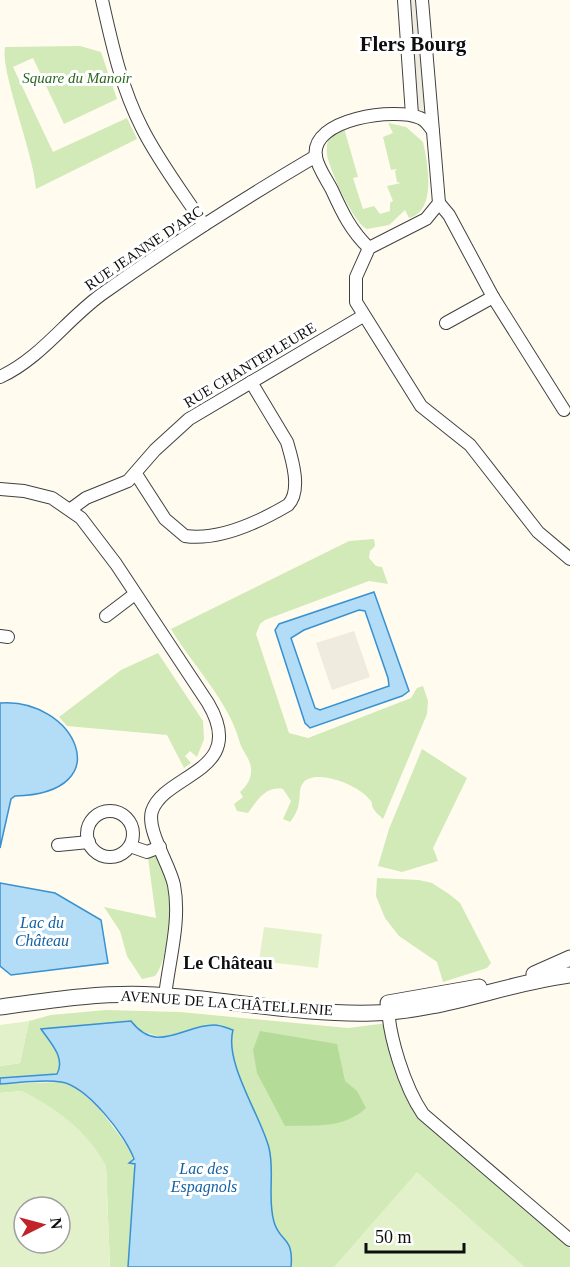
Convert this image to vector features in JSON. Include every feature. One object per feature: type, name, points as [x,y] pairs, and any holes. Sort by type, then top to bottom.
[{"type":"street","points":[[102,0],[120,73],[135,115],[150,144],[204,225]]},
{"type":"street","points":[[405,0],[412,115],[424,120],[433,131]]},
{"type":"street","points":[[423,0],[439,203],[449,215],[493,297],[564,410]]},
{"type":"street","name":"RUE JEANNE D'ARC","points":[[0,377],[27,362],[101,295],[204,225],[316,156],[325,134],[343,123],[369,117],[412,115]]},
{"type":"street","points":[[316,156],[346,221],[369,248]]},
{"type":"street","points":[[439,203],[426,219],[369,248],[359,265],[354,286],[356,302],[421,406],[470,445],[533,526],[570,559]]},
{"type":"street","points":[[446,323],[493,297]]},
{"type":"street","name":"RUE CHANTEPLEURE","points":[[71,509],[86,498],[124,483],[183,423],[363,316]]},
{"type":"street","points":[[135,474],[165,519],[185,536],[202,536],[242,527],[288,506],[295,488],[287,442],[251,382]]},
{"type":"street","points":[[0,489],[38,494],[71,509],[95,535],[208,703],[218,728],[216,746],[210,759],[155,805],[150,819],[172,876],[176,900],[165,996]]},
{"type":"street","points":[[106,616],[135,594]]},
{"type":"street","points":[[109,811],[123,815],[132,826],[130,846],[119,855],[105,856],[98,853],[89,842],[88,828],[96,816],[109,811]]},
{"type":"street","points":[[58,845],[89,842]]},
{"type":"street","points":[[130,846],[147,852],[160,846]]},
{"type":"street","name":"AVENUE DE LA CHÂTELLENIE","points":[[388,1008],[502,983],[542,971],[570,958]]},
{"type":"street","name":"AVENUE DE LA CHÂTELLENIE","points":[[0,1007],[84,996],[165,996],[303,1010],[346,1011],[455,1003],[529,982],[570,975]]},
{"type":"street","points":[[388,1008],[409,1089],[423,1114],[570,1240]]},
{"type":"green space","name":"Square du Manoir","points":[[80,46],[101,52],[117,99],[64,124],[33,58],[13,67],[53,152],[127,118],[137,139],[36,189],[30,155],[7,74],[5,47]]},
{"type":"green space","points":[[388,123],[406,127],[423,142],[428,174],[427,197],[418,214],[409,218],[405,210],[389,225],[367,229],[349,208],[329,163],[327,144],[329,137],[344,128],[358,177],[353,178],[363,209],[374,206],[380,214],[390,211],[390,203],[393,201],[387,186],[401,183],[397,182],[395,171],[397,169],[391,170],[383,137],[393,133]]},
{"type":"green space","points":[[374,539],[375,546],[370,551],[369,558],[376,566],[382,567],[388,584],[369,581],[265,620],[260,624],[256,634],[289,733],[308,738],[411,698],[417,688],[423,686],[428,701],[427,714],[383,819],[374,809],[371,801],[357,789],[338,780],[317,777],[303,783],[295,816],[290,822],[283,819],[291,801],[283,789],[266,792],[248,813],[237,811],[234,804],[243,797],[240,792],[251,775],[249,761],[228,713],[171,629],[349,541]]},
{"type":"green space","points":[[158,653],[203,721],[204,739],[197,757],[190,751],[185,756],[191,763],[184,768],[167,735],[67,726],[59,717],[121,670]]},
{"type":"green space","points":[[422,749],[467,778],[433,848],[438,861],[402,872],[378,866],[389,829]]},
{"type":"green space","points":[[154,856],[158,858],[168,885],[169,922],[166,947],[159,969],[155,976],[142,979],[127,956],[120,931],[104,907],[156,918],[148,858]]},
{"type":"green space","points":[[377,878],[419,880],[432,883],[449,894],[460,903],[491,963],[487,968],[443,982],[437,962],[399,936],[385,918],[376,896]]},
{"type":"green space","points":[[264,927],[322,934],[318,968],[259,961]]},
{"type":"green space","points":[[106,1010],[180,1012],[348,1028],[396,1022],[423,1121],[570,1248],[570,1267],[291,1267],[289,1245],[277,1229],[272,1213],[269,1148],[234,1060],[231,1045],[232,1030],[215,1025],[160,1037],[138,1030],[42,1029],[58,1056],[57,1074],[0,1078],[0,1066],[20,1063],[29,1021],[51,1015]]},
{"type":"green space","points":[[29,1021],[20,1063],[0,1066],[0,1025]]},
{"type":"green space","points":[[260,1031],[337,1044],[345,1081],[357,1091],[366,1108],[348,1120],[338,1123],[285,1126],[257,1073],[253,1050]]},
{"type":"green space","points":[[60,1082],[76,1088],[99,1108],[131,1151],[136,1179],[128,1267],[110,1267],[106,1166],[22,1091],[0,1093],[0,1084]]},
{"type":"green space","points":[[22,1091],[47,1105],[70,1122],[90,1142],[106,1166],[110,1267],[0,1267],[0,1093]]},
{"type":"green space","points":[[417,1172],[525,1267],[334,1267]]},
{"type":"shaded area","points":[[404,0],[422,0],[433,131],[412,115]]},
{"type":"shaded area","points":[[354,631],[370,677],[332,690],[316,643]]},
{"type":"water","points":[[374,592],[409,691],[402,696],[310,728],[305,723],[275,630],[279,624]],"holes":[[[359,610],[365,611],[389,686],[320,710],[315,708],[291,638],[304,630]]]},
{"type":"water","points":[[0,703],[26,705],[49,715],[65,729],[75,746],[77,764],[68,779],[48,791],[15,796],[11,799],[0,848]]},
{"type":"water","name":"Lac du Château","points":[[0,883],[55,893],[101,920],[108,963],[11,975],[0,966]]},
{"type":"water","name":"Lac des Espagnols","points":[[131,1021],[141,1031],[151,1036],[161,1037],[203,1026],[222,1026],[233,1030],[232,1043],[238,1073],[269,1148],[272,1213],[277,1229],[289,1245],[291,1267],[128,1267],[135,1164],[129,1163],[134,1159],[123,1138],[93,1102],[71,1086],[61,1082],[46,1081],[0,1084],[0,1078],[57,1074],[60,1062],[58,1056],[41,1029]]},
{"type":"district","name":"Flers Bourg","points":[[413,44]]},
{"type":"district","name":"Le Château","points":[[228,963]]}]
